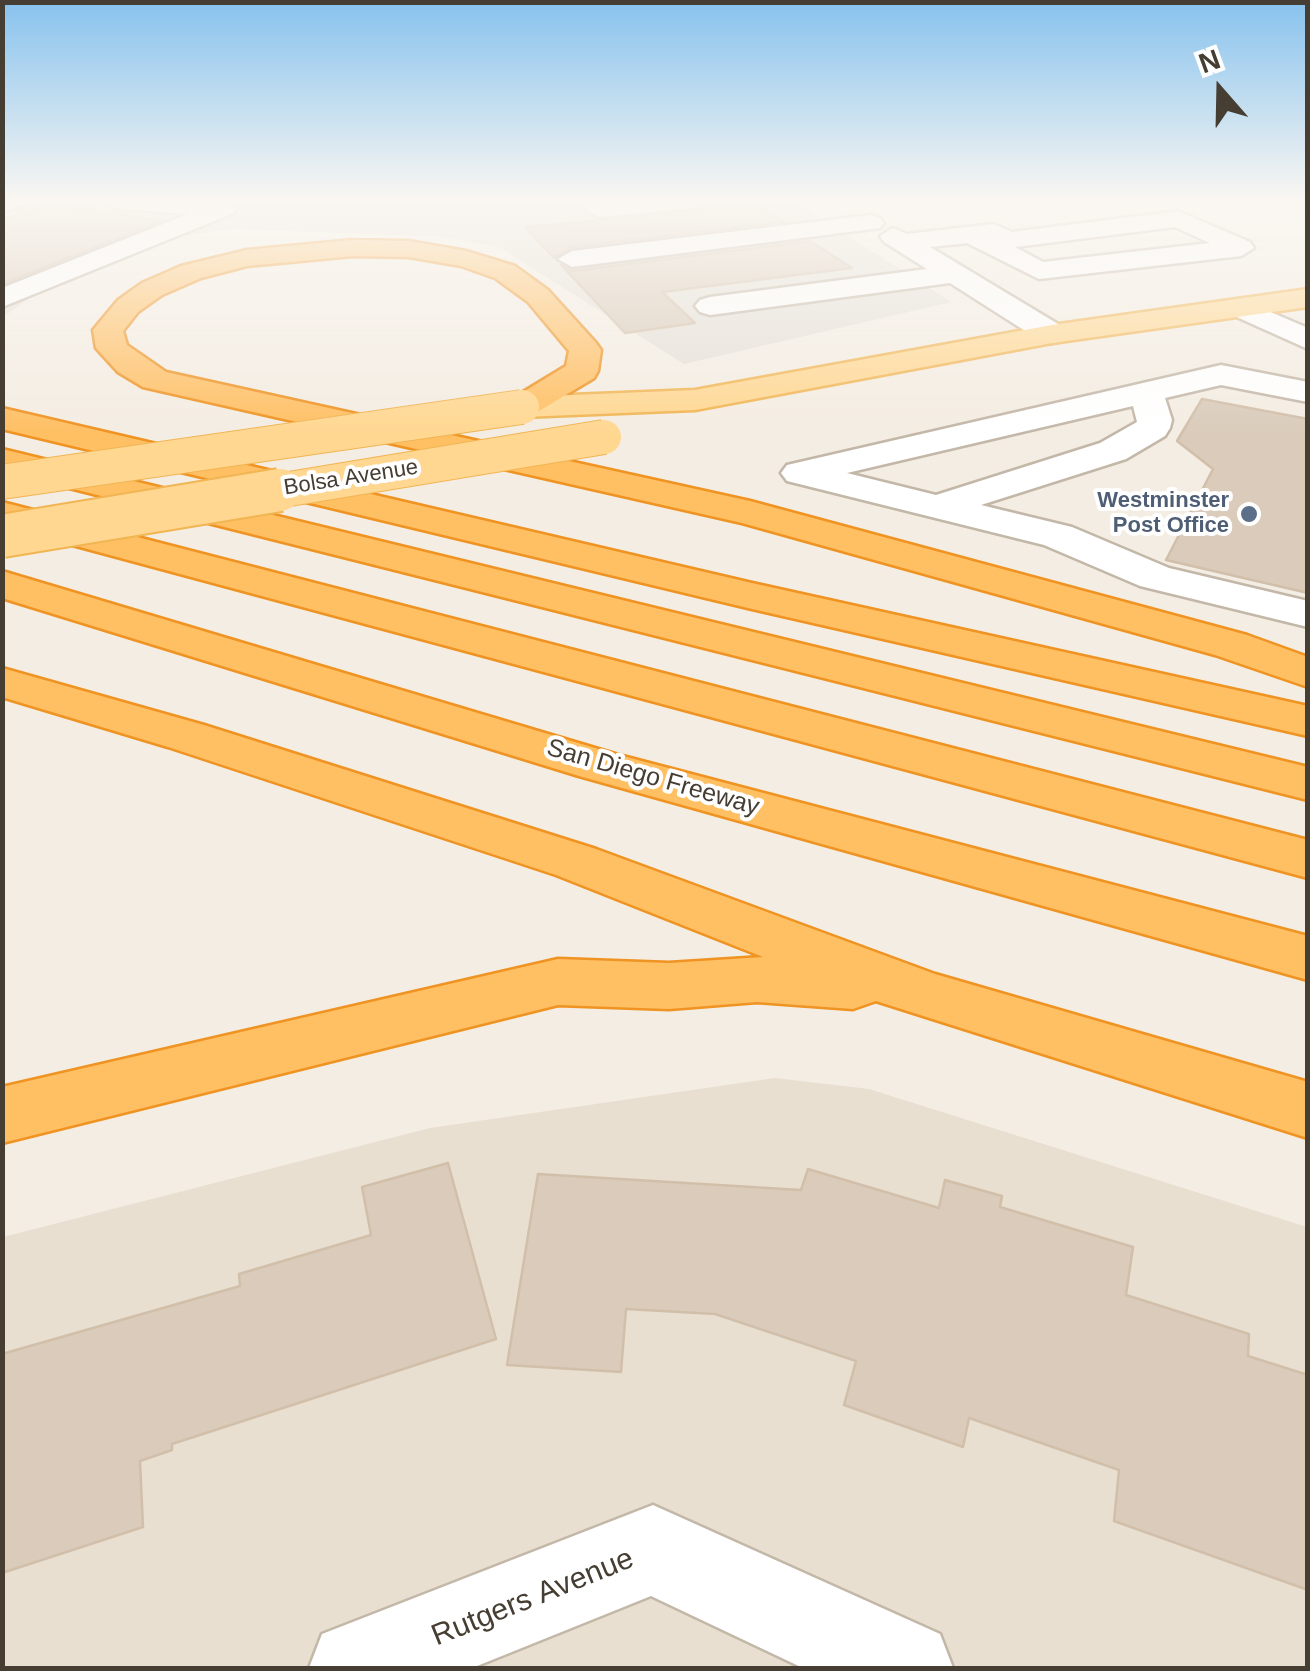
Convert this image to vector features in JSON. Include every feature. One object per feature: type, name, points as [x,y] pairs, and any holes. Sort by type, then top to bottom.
[{"type":"highway","points":[[175,279],[128,306],[108,330],[112,348],[129,365],[154,380],[750,512],[1231,644],[1308,673]]},
{"type":"highway","points":[[515,279],[538,296],[583,343],[586,362],[582,371],[522,406]]},
{"type":"highway","points":[[2,418],[752,596],[1308,721]]},
{"type":"highway","points":[[2,460],[1308,784]]},
{"type":"highway","points":[[2,514],[1308,859]]},
{"type":"highway","name":"San Diego Freeway","points":[[2,584],[597,764],[1308,958]]},
{"type":"highway","points":[[752,596],[886,658],[1151,746]]},
{"type":"highway","points":[[2,682],[186,736],[576,862],[918,992],[1308,1110]]},
{"type":"highway","points":[[2,1115],[558,982],[669,986],[758,979],[918,992]]},
{"type":"main road","name":"Bolsa Avenue","points":[[2,482],[522,406],[695,400],[1052,334],[1308,298]]},
{"type":"main road","name":"Bolsa Avenue","points":[[2,536],[604,436],[695,400]]},
{"type":"street","points":[[2,298],[49,279]]},
{"type":"street","points":[[710,306],[916,279]]},
{"type":"street","points":[[962,279],[1052,334]]},
{"type":"street","points":[[1240,308],[1308,340]]},
{"type":"street","points":[[1306,390],[1221,376],[800,473],[1058,536],[1155,578],[1308,614]]},
{"type":"street","points":[[940,506],[1113,451],[1152,428],[1154,420],[1146,392]]},
{"type":"street","name":"Rutgers Avenue","points":[[356,1668],[653,1550],[906,1668]]},
{"type":"shaded area","points":[[3,279],[69,279],[39,291],[3,317]]},
{"type":"shaded area","points":[[550,279],[915,279],[951,302],[684,364]]},
{"type":"shaded area","points":[[775,1078],[869,1089],[1307,1227],[1307,1668],[3,1668],[3,1237],[430,1128]]},
{"type":"building","points":[[574,279],[765,279],[662,292],[695,323],[625,333]]},
{"type":"building","name":"Westminster Post Office","points":[[1202,399],[1308,419],[1308,593],[1166,560],[1213,469],[1177,441]]},
{"type":"building","points":[[448,1163],[496,1339],[172,1444],[172,1450],[140,1461],[143,1527],[2,1573],[2,1354],[240,1286],[239,1274],[371,1235],[362,1187]]},
{"type":"building","points":[[808,1169],[939,1208],[945,1180],[1002,1196],[1000,1207],[1133,1247],[1126,1295],[1249,1334],[1248,1356],[1308,1375],[1308,1590],[1114,1521],[1119,1470],[969,1418],[963,1447],[844,1405],[856,1361],[715,1314],[626,1309],[621,1372],[507,1365],[538,1174],[801,1190]]},
{"type":"place","name":"Westminster Post Office","points":[[1249,514]]}]
